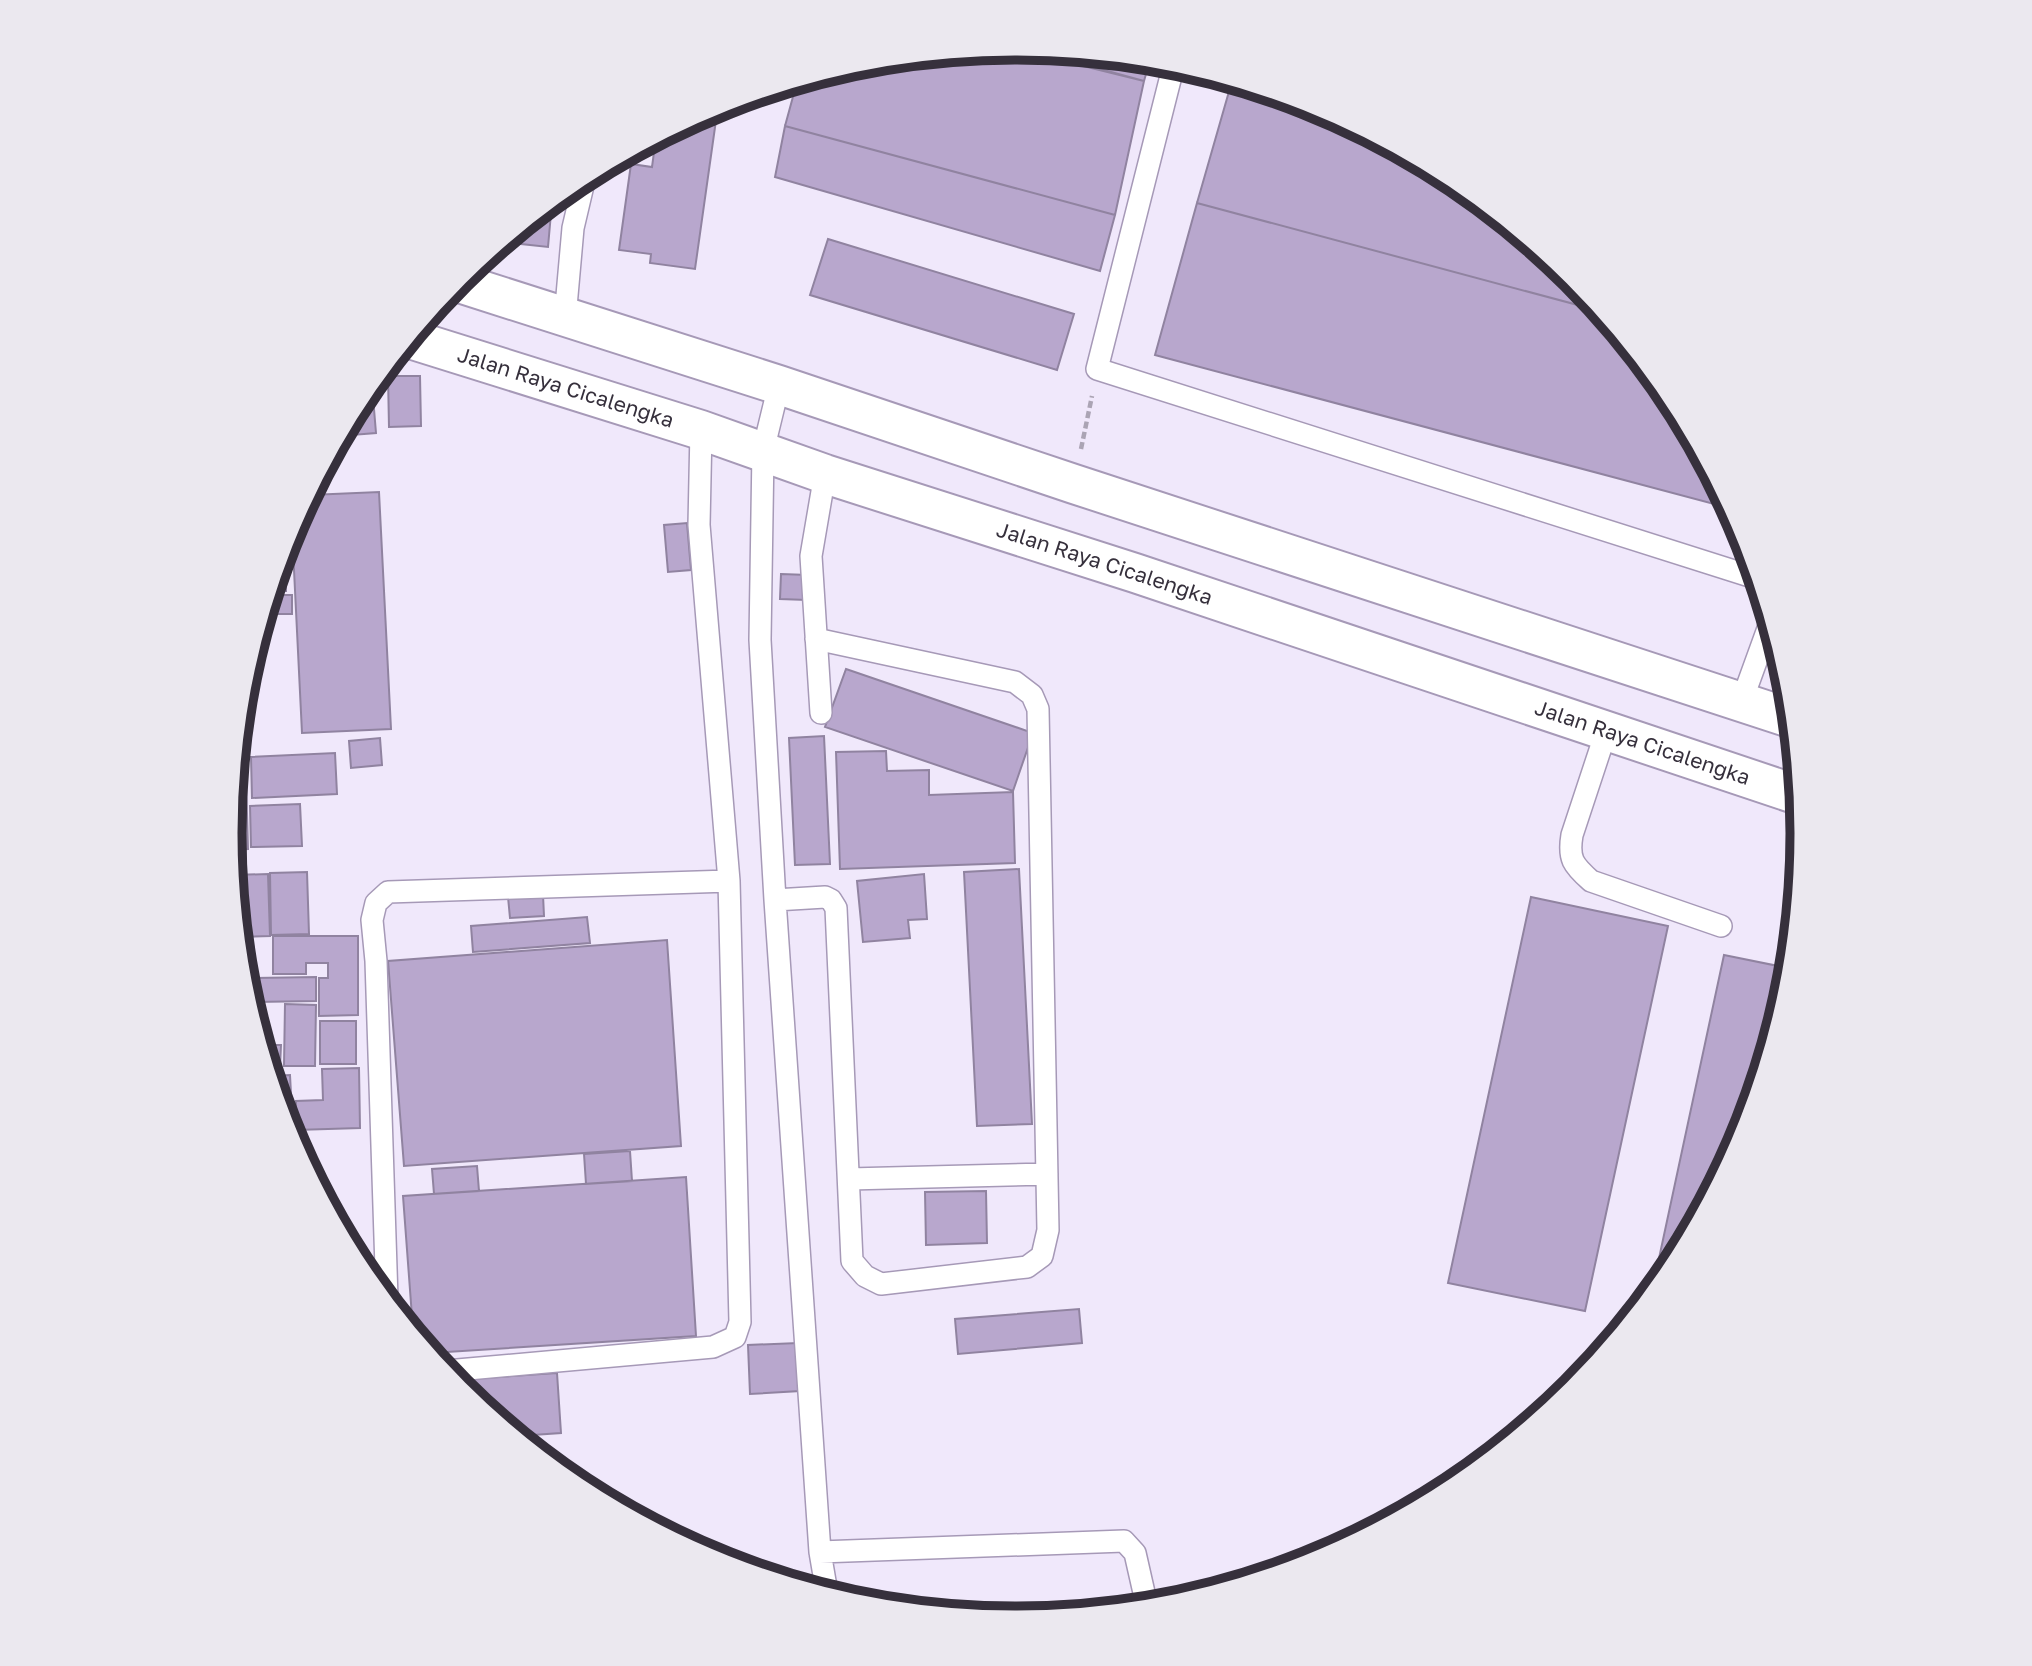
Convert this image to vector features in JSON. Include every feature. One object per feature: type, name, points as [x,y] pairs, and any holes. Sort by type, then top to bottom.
[{"type":"highway","points":[[469,286],[779,385],[1780,715]]},
{"type":"highway","name":"Jalan Raya Cicalengka","points":[[419,342],[701,430],[825,474],[1135,573],[1788,792]]},
{"type":"lane","points":[[1171,75],[1097,369],[1745,574]]},
{"type":"lane","points":[[565,318],[573,228],[581,193]]},
{"type":"lane","points":[[779,385],[763,451],[760,640],[775,900],[820,1552],[825,1582]]},
{"type":"lane","points":[[459,1370],[713,1347],[735,1337],[740,1322],[729,881],[699,525],[701,430]]},
{"type":"lane","points":[[821,713],[811,556],[825,474]]},
{"type":"lane","points":[[1741,703],[1764,637]]},
{"type":"lane","points":[[775,900],[825,897],[831,900],[836,908],[852,1261],[864,1276],[881,1284],[1027,1267],[1042,1256],[1048,1230],[1038,709],[1032,695],[1015,682],[816,639]]},
{"type":"lane","points":[[1606,732],[1572,835],[1569,852],[1575,867],[1591,881],[1721,926]]},
{"type":"lane","points":[[386,1282],[376,961],[372,920],[376,903],[388,892],[729,881]]},
{"type":"lane","points":[[849,1180],[1046,1174]]},
{"type":"lane","points":[[820,1552],[1124,1541],[1135,1553],[1145,1596]]},
{"type":"path","points":[[1074,484],[1097,369]]},
{"type":"building","points":[[965,61],[1062,61],[1144,81],[1115,215],[785,126],[794,93],[865,74],[915,66]]},
{"type":"building","points":[[1073,62],[1147,71],[1144,81]]},
{"type":"building","points":[[1229,90],[1312,118],[1403,163],[1487,219],[1526,251],[1582,306],[1197,203]]},
{"type":"building","points":[[716,120],[695,269],[650,263],[651,254],[619,250],[631,164],[652,167],[654,149]]},
{"type":"building","points":[[785,126],[1115,215],[1100,271],[775,177]]},
{"type":"building","points":[[1197,203],[1582,306],[1630,362],[1659,403],[1686,446],[1716,505],[1155,355]]},
{"type":"building","points":[[551,215],[548,247],[515,243]]},
{"type":"building","points":[[828,239],[1074,314],[1057,370],[810,295]]},
{"type":"building","points":[[392,376],[420,376],[421,426],[389,427],[388,382]]},
{"type":"building","points":[[373,402],[376,433],[353,435]]},
{"type":"building","points":[[379,492],[391,729],[302,733],[293,558],[320,495]]},
{"type":"building","points":[[687,523],[691,570],[668,572],[664,525]]},
{"type":"building","points":[[781,574],[808,575],[807,600],[780,599]]},
{"type":"building","points":[[281,595],[292,595],[292,614],[275,614]]},
{"type":"building","points":[[846,669],[1033,733],[1013,791],[825,727]]},
{"type":"building","points":[[824,736],[830,864],[795,865],[789,738]]},
{"type":"building","points":[[380,738],[382,765],[351,768],[349,741]]},
{"type":"building","points":[[886,751],[887,771],[929,770],[929,795],[1013,792],[1015,863],[840,869],[836,752]]},
{"type":"building","points":[[335,753],[337,794],[252,798],[251,757]]},
{"type":"building","points":[[244,778],[246,778],[248,849],[243,849]]},
{"type":"building","points":[[300,804],[302,846],[251,847],[250,806]]},
{"type":"building","points":[[1019,869],[1032,1124],[977,1126],[964,872]]},
{"type":"building","points":[[307,872],[309,934],[271,935],[270,873]]},
{"type":"building","points":[[268,874],[270,936],[249,937],[244,875]]},
{"type":"building","points":[[924,874],[927,919],[908,920],[910,938],[863,942],[857,881]]},
{"type":"building","points":[[543,895],[544,916],[510,918],[508,897]]},
{"type":"building","points":[[1531,897],[1668,926],[1585,1311],[1448,1283]]},
{"type":"building","points":[[587,917],[590,943],[473,952],[471,926]]},
{"type":"building","points":[[273,936],[358,936],[358,1015],[319,1016],[319,978],[328,978],[328,963],[306,963],[306,974],[273,974]]},
{"type":"building","points":[[667,940],[681,1146],[404,1166],[388,961]]},
{"type":"building","points":[[1724,955],[1778,966],[1763,1033],[1731,1129],[1686,1220],[1658,1265]]},
{"type":"building","points":[[316,977],[316,1001],[261,1002],[256,978]]},
{"type":"building","points":[[285,1004],[316,1005],[315,1066],[284,1066]]},
{"type":"building","points":[[320,1021],[356,1021],[356,1064],[320,1064]]},
{"type":"building","points":[[273,1045],[281,1045],[279,1067]]},
{"type":"building","points":[[359,1068],[360,1128],[301,1130],[296,1115],[296,1101],[323,1100],[322,1069]]},
{"type":"building","points":[[282,1075],[290,1075],[291,1103],[284,1082]]},
{"type":"building","points":[[630,1151],[632,1181],[586,1184],[584,1154]]},
{"type":"building","points":[[477,1166],[479,1191],[434,1194],[432,1169]]},
{"type":"building","points":[[686,1177],[696,1336],[443,1352],[412,1316],[403,1196]]},
{"type":"building","points":[[986,1191],[987,1243],[926,1245],[925,1192]]},
{"type":"building","points":[[1079,1309],[1082,1343],[958,1354],[955,1319]]},
{"type":"building","points":[[798,1343],[800,1391],[750,1394],[748,1345]]},
{"type":"building","points":[[557,1373],[561,1433],[531,1435],[468,1379]]}]
